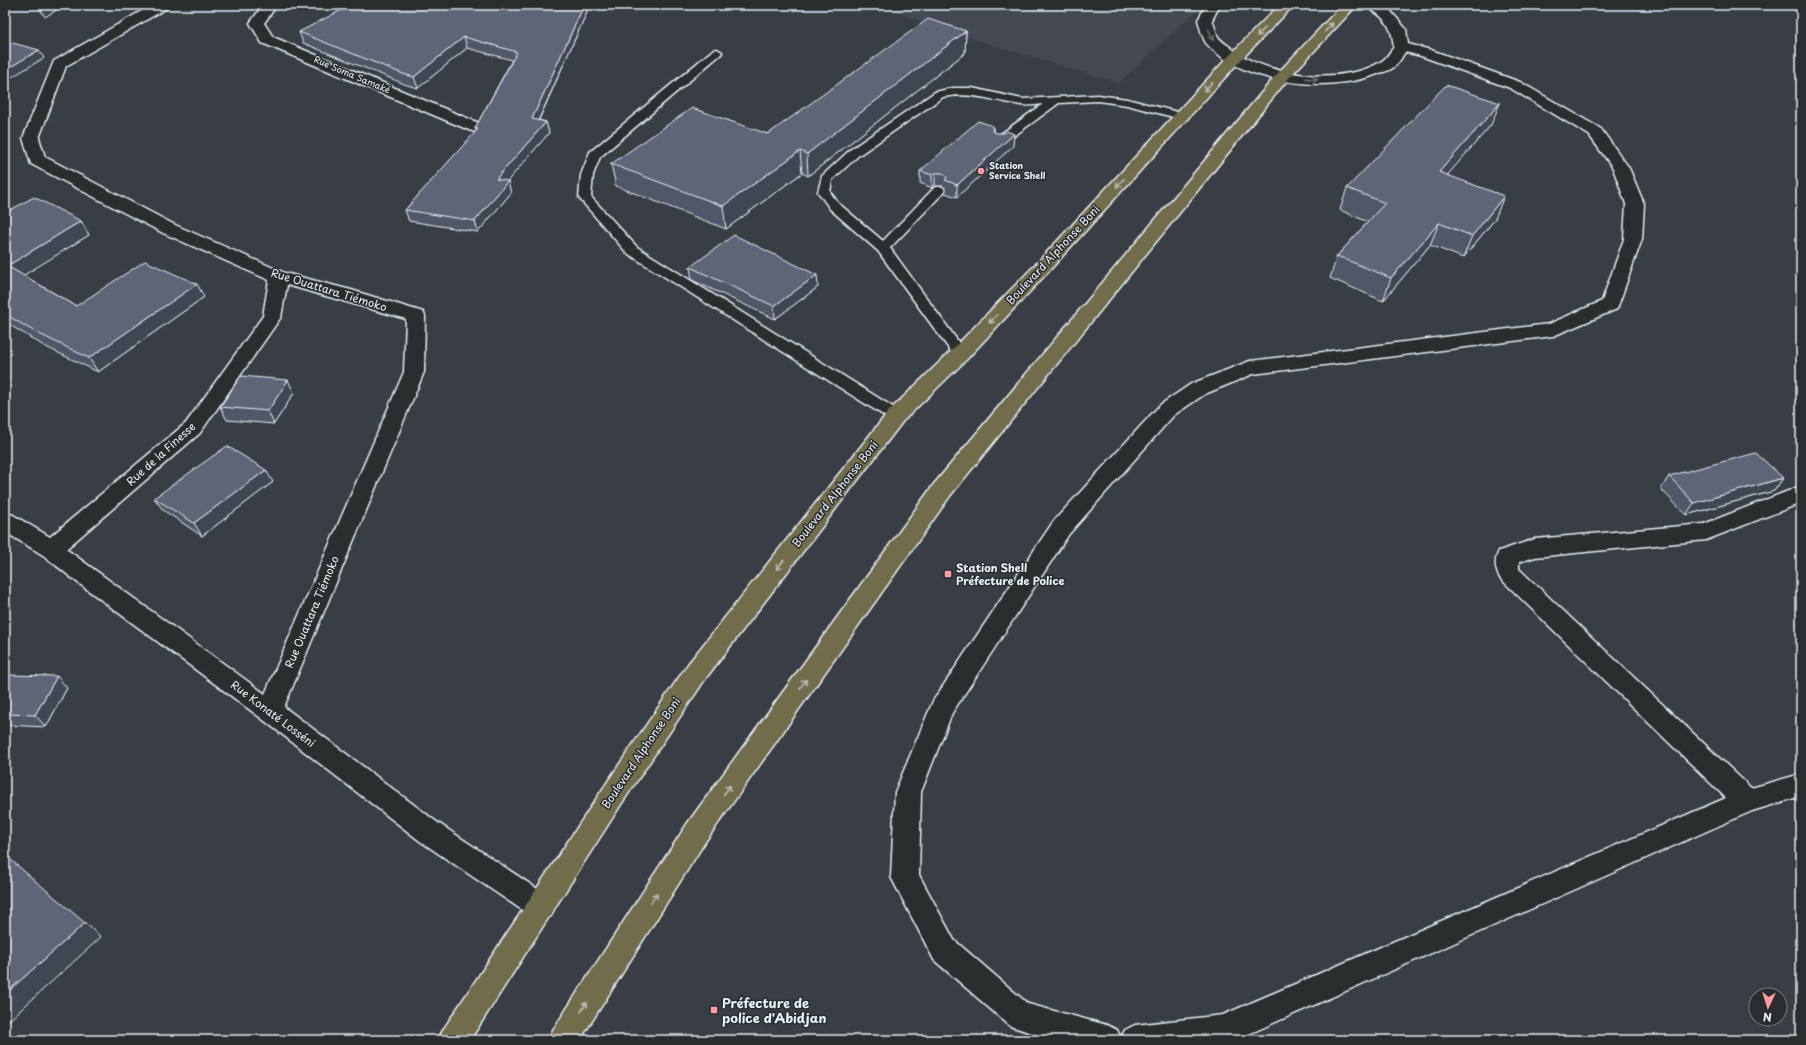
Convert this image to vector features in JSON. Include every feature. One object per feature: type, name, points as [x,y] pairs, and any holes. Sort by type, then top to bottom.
[{"type":"main road","name":"Boulevard Alphonse Boni","points":[[453,1040],[613,795],[697,671],[896,416],[960,354],[1042,268],[1234,59],[1288,5]]},
{"type":"main road","points":[[563,1040],[696,833],[942,490],[1283,76],[1350,5]]},
{"type":"street","name":"Rue Ouattara Tiémoko","points":[[162,5],[59,64],[32,138],[37,160],[169,229],[279,277],[344,294],[416,316],[414,372],[270,711]]},
{"type":"street","name":"Rue Soma Samaké","points":[[270,5],[257,23],[266,40],[475,127]]},
{"type":"street","points":[[1213,5],[1205,20],[1212,40],[1234,59],[1257,69],[1283,76],[1324,80],[1361,76],[1389,64],[1401,47],[1399,29],[1383,11],[1372,5]]},
{"type":"street","points":[[1107,1040],[1020,1016],[944,950],[905,877],[908,792],[942,708],[1061,528],[1167,410],[1198,389],[1250,368],[1553,330],[1610,305],[1633,238],[1635,204],[1621,168],[1595,132],[1515,85],[1426,53],[1401,47]]},
{"type":"street","name":"Rue de la Finesse","points":[[51,549],[193,428],[272,317],[279,277]]},
{"type":"street","points":[[1746,801],[1508,572],[1507,557],[1534,548],[1706,532],[1801,494]]},
{"type":"street","name":"Rue Konaté Losséni","points":[[5,521],[51,549],[85,576],[270,711],[429,832],[541,907]]},
{"type":"street","points":[[1135,1040],[1224,1030],[1746,801],[1801,785]]},
{"type":"lane","points":[[717,52],[594,155],[587,176],[585,198],[632,250],[896,416]]},
{"type":"lane","points":[[960,354],[883,248],[834,206],[824,192],[826,179],[855,152],[939,94],[953,91],[972,91],[1022,102],[1098,98],[1127,102],[1181,116]]},
{"type":"lane","points":[[999,141],[1055,101]]},
{"type":"lane","points":[[883,248],[938,190]]},
{"type":"shaded area","points":[[875,5],[1203,5],[1119,83],[992,45]]},
{"type":"building","points":[[351,5],[584,5],[532,119],[546,122],[496,179],[508,181],[475,221],[405,210],[478,129],[475,128],[517,52],[464,37],[414,77],[403,74],[299,32]]},
{"type":"building","points":[[928,19],[966,31],[807,154],[800,151],[723,206],[611,164],[692,108],[768,134]]},
{"type":"building","points":[[5,41],[39,50],[5,70]]},
{"type":"building","points":[[1446,85],[1500,103],[1439,172],[1504,196],[1472,236],[1439,223],[1391,278],[1337,256],[1385,203],[1347,188]]},
{"type":"building","points":[[978,121],[993,126],[992,130],[996,133],[1004,133],[1007,131],[1014,134],[957,185],[945,180],[947,177],[943,173],[935,173],[932,175],[920,171]]},
{"type":"building","points":[[34,197],[81,221],[7,266],[76,306],[145,261],[197,284],[89,358],[35,332],[5,314],[5,213]]},
{"type":"building","points":[[734,235],[817,275],[774,306],[690,267]]},
{"type":"building","points":[[241,376],[288,380],[268,411],[220,407]]},
{"type":"building","points":[[227,446],[266,470],[194,523],[154,498]]},
{"type":"building","points":[[1756,453],[1783,478],[1694,503],[1669,476]]},
{"type":"building","points":[[5,675],[57,676],[35,715],[5,714]]},
{"type":"building","points":[[5,855],[85,923],[5,994]]},
{"type":"place","name":"Station Service Shell","points":[[981,171]]},
{"type":"place","name":"Station Shell Préfecture de Police","points":[[948,574]]},
{"type":"place","name":"Préfecture de police d'Abidjan","points":[[714,1010]]}]
